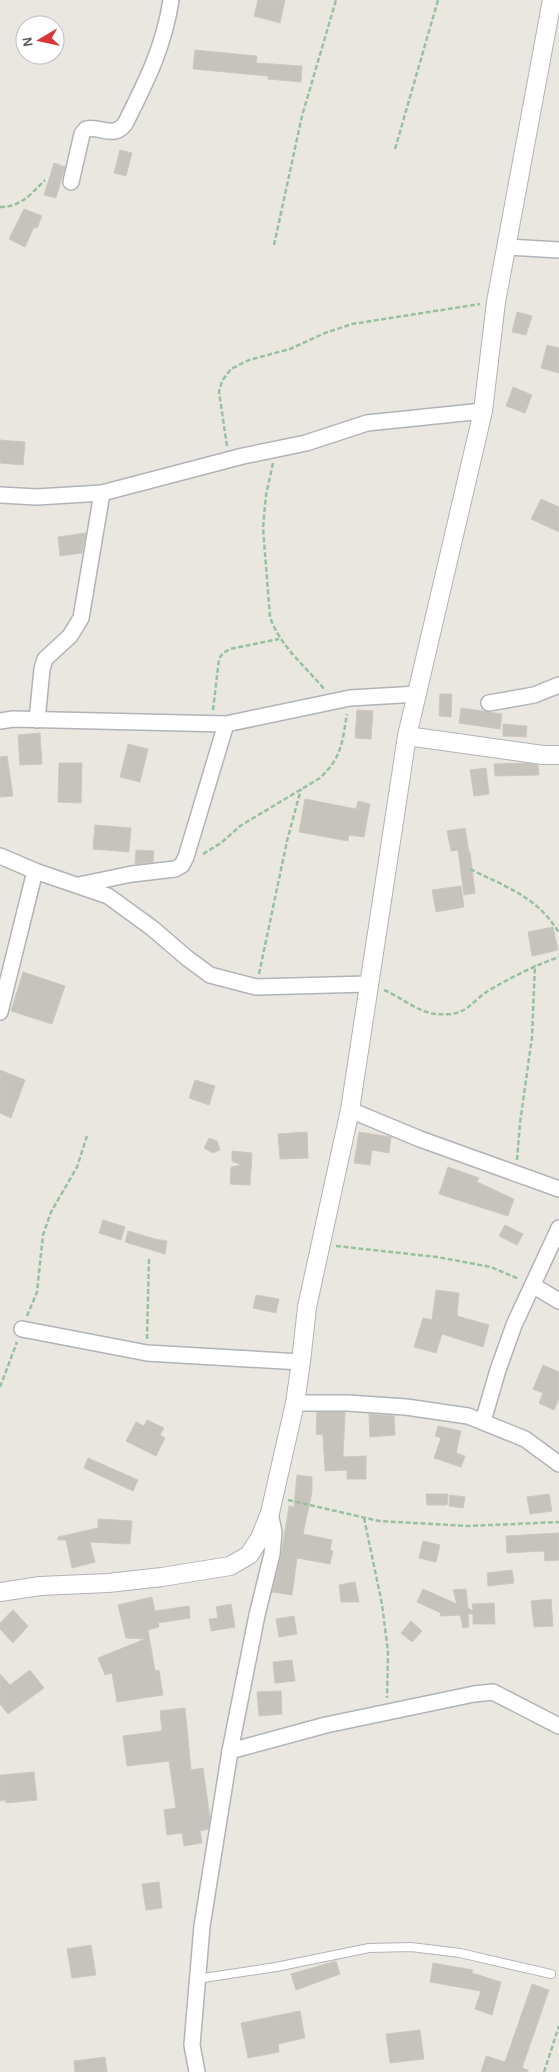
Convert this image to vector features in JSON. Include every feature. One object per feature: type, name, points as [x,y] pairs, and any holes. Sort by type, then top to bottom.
[{"type":"street","points":[[71,182],[82,134],[86,129],[92,128],[113,132],[120,131],[126,124],[156,58],[167,27],[171,0]]},
{"type":"street","points":[[0,1592],[40,1586],[108,1583],[162,1577],[230,1566],[249,1555],[260,1538],[272,1505],[295,1403],[302,1362],[307,1307],[350,1110],[407,736],[483,411],[496,302],[552,0]]},
{"type":"street","points":[[507,247],[559,250]]},
{"type":"street","points":[[0,495],[37,497],[102,493],[230,459],[276,450],[333,435],[367,423],[483,411]]},
{"type":"street","points":[[37,720],[42,669],[45,659],[70,636],[81,618],[102,493]]},
{"type":"street","points":[[490,703],[534,694],[559,685]]},
{"type":"street","points":[[0,720],[218,724],[334,700],[418,694]]},
{"type":"street","points":[[77,885],[132,874],[175,869],[182,865],[218,724]]},
{"type":"street","points":[[407,736],[559,755]]},
{"type":"street","points":[[0,856],[35,871],[108,896],[152,928],[210,975],[256,987],[368,984]]},
{"type":"street","points":[[0,1012],[35,871]]},
{"type":"street","points":[[350,1110],[420,1139],[559,1189]]},
{"type":"street","points":[[483,1421],[514,1325],[534,1286],[559,1228]]},
{"type":"street","points":[[534,1286],[559,1301]]},
{"type":"street","points":[[22,1329],[147,1353],[302,1362]]},
{"type":"street","points":[[295,1403],[347,1403],[406,1407],[468,1416],[525,1439],[559,1464]]},
{"type":"street","points":[[197,2072],[192,2045],[202,1926],[230,1751],[257,1615],[272,1554],[274,1532],[272,1505]]},
{"type":"street","points":[[230,1751],[326,1725],[474,1694],[493,1692],[559,1726]]},
{"type":"lane","points":[[197,1979],[377,1948],[411,1948],[460,1953],[551,1974]]},
{"type":"path","points":[[274,246],[302,116],[336,0]]},
{"type":"path","points":[[395,149],[438,0]]},
{"type":"path","points":[[0,207],[19,204],[45,180]]},
{"type":"path","points":[[230,459],[219,392],[222,381],[231,369],[249,360],[290,349],[324,333],[352,324],[496,302]]},
{"type":"path","points":[[276,450],[266,495],[263,528],[270,617],[280,639],[334,700]]},
{"type":"path","points":[[218,724],[219,659],[230,649],[280,639]]},
{"type":"path","points":[[182,865],[221,843],[240,826],[320,778],[331,768],[340,753],[350,698]]},
{"type":"path","points":[[256,987],[287,841],[302,788]]},
{"type":"path","points":[[470,869],[517,891],[537,904],[553,922],[559,933]]},
{"type":"path","points":[[368,984],[394,994],[434,1014],[452,1014],[471,1006],[493,987],[536,965],[559,957]]},
{"type":"path","points":[[516,1174],[520,1123],[532,1037],[536,965]]},
{"type":"path","points":[[0,1387],[37,1292],[44,1235],[51,1212],[77,1167],[87,1136]]},
{"type":"path","points":[[322,1244],[437,1257],[491,1267],[534,1286]]},
{"type":"path","points":[[147,1353],[149,1258]]},
{"type":"path","points":[[272,1505],[299,1501],[379,1521],[468,1526],[559,1522]]},
{"type":"path","points":[[364,1518],[382,1604],[388,1652],[387,1712]]},
{"type":"path","points":[[544,2072],[559,2026]]},
{"type":"building","points":[[258,0],[285,0],[280,23],[254,16]]},
{"type":"building","points":[[195,50],[257,56],[256,63],[302,66],[301,82],[268,79],[268,76],[193,69]]},
{"type":"building","points":[[120,150],[132,153],[126,176],[114,173]]},
{"type":"building","points":[[54,163],[65,167],[56,198],[44,195]]},
{"type":"building","points":[[24,209],[42,216],[37,228],[34,227],[25,247],[9,239]]},
{"type":"building","points":[[517,312],[532,316],[526,335],[512,332]]},
{"type":"building","points":[[547,345],[559,348],[559,373],[541,368]]},
{"type":"building","points":[[513,387],[532,395],[525,413],[506,406]]},
{"type":"building","points":[[0,440],[25,442],[23,465],[0,463]]},
{"type":"building","points":[[541,499],[559,507],[559,532],[531,519]]},
{"type":"building","points":[[86,533],[82,553],[60,556],[58,537]]},
{"type":"building","points":[[440,694],[452,694],[451,717],[439,716]]},
{"type":"building","points":[[461,708],[502,714],[500,729],[459,723]]},
{"type":"building","points":[[357,710],[373,711],[371,739],[355,738]]},
{"type":"building","points":[[503,724],[527,726],[526,737],[503,736]]},
{"type":"building","points":[[40,733],[42,764],[20,765],[18,735]]},
{"type":"building","points":[[128,744],[148,749],[140,782],[120,777]]},
{"type":"building","points":[[7,756],[13,796],[0,797],[0,757]]},
{"type":"building","points":[[59,763],[82,763],[81,803],[58,802]]},
{"type":"building","points":[[525,763],[538,765],[539,775],[495,776],[494,764]]},
{"type":"building","points":[[486,768],[489,794],[474,796],[470,770]]},
{"type":"building","points":[[305,799],[356,809],[358,801],[370,804],[364,837],[349,835],[348,841],[299,832]]},
{"type":"building","points":[[95,825],[131,828],[129,852],[93,849]]},
{"type":"building","points":[[465,828],[475,893],[464,895],[458,850],[451,851],[447,831]]},
{"type":"building","points":[[136,850],[154,851],[153,862],[135,864]]},
{"type":"building","points":[[461,886],[464,907],[436,912],[432,890]]},
{"type":"building","points":[[553,927],[558,950],[532,956],[528,932]]},
{"type":"building","points":[[23,972],[65,986],[52,1024],[11,1011]]},
{"type":"building","points":[[0,1070],[25,1080],[11,1118],[0,1113]]},
{"type":"building","points":[[195,1080],[215,1086],[209,1105],[189,1098]]},
{"type":"building","points":[[307,1132],[308,1158],[280,1159],[278,1134]]},
{"type":"building","points":[[359,1132],[391,1137],[389,1153],[372,1150],[370,1165],[354,1163]]},
{"type":"building","points":[[209,1138],[217,1141],[220,1150],[213,1153],[204,1148]]},
{"type":"building","points":[[232,1151],[252,1153],[250,1185],[230,1184],[231,1167],[241,1165],[232,1161]]},
{"type":"building","points":[[448,1167],[479,1178],[477,1182],[514,1199],[508,1216],[439,1194]]},
{"type":"building","points":[[103,1220],[125,1227],[121,1240],[99,1233]]},
{"type":"building","points":[[505,1225],[523,1234],[517,1245],[499,1236]]},
{"type":"building","points":[[128,1231],[167,1241],[165,1254],[125,1242]]},
{"type":"building","points":[[436,1290],[459,1293],[457,1316],[489,1325],[483,1347],[442,1334],[436,1353],[414,1347],[423,1318],[432,1320]]},
{"type":"building","points":[[256,1295],[279,1299],[276,1313],[253,1308]]},
{"type":"building","points":[[543,1365],[559,1372],[559,1398],[554,1410],[539,1403],[543,1393],[533,1389]]},
{"type":"building","points":[[317,1412],[345,1412],[343,1457],[366,1456],[366,1479],[347,1479],[347,1470],[325,1471],[323,1435],[316,1434]]},
{"type":"building","points":[[369,1414],[394,1416],[395,1435],[370,1437]]},
{"type":"building","points":[[147,1420],[164,1428],[160,1435],[165,1438],[156,1456],[126,1441],[136,1422],[144,1426]]},
{"type":"building","points":[[438,1426],[461,1431],[456,1453],[465,1456],[461,1467],[434,1458],[441,1438],[435,1436]]},
{"type":"building","points":[[88,1458],[138,1480],[133,1491],[84,1468]]},
{"type":"building","points":[[297,1475],[312,1477],[312,1492],[303,1534],[332,1540],[330,1550],[333,1551],[330,1564],[297,1558],[292,1595],[272,1592],[281,1556],[289,1506],[294,1507]]},
{"type":"building","points":[[426,1494],[448,1494],[447,1505],[427,1505]]},
{"type":"building","points":[[549,1494],[552,1511],[530,1514],[527,1497]]},
{"type":"building","points":[[450,1495],[465,1497],[463,1508],[449,1506]]},
{"type":"building","points":[[98,1519],[132,1521],[130,1544],[90,1542],[95,1562],[72,1568],[66,1540],[58,1540],[58,1537],[98,1528]]},
{"type":"building","points":[[559,1533],[559,1560],[545,1561],[544,1551],[507,1553],[506,1536]]},
{"type":"building","points":[[423,1541],[440,1545],[436,1562],[419,1558]]},
{"type":"building","points":[[512,1570],[514,1583],[488,1586],[487,1573]]},
{"type":"building","points":[[355,1582],[359,1602],[341,1602],[339,1585]]},
{"type":"building","points":[[423,1589],[457,1604],[453,1590],[466,1589],[468,1608],[473,1611],[472,1604],[494,1603],[495,1624],[473,1624],[473,1614],[468,1614],[469,1627],[463,1628],[460,1615],[440,1616],[441,1613],[417,1602]]},
{"type":"building","points":[[152,1597],[155,1611],[189,1606],[190,1618],[158,1623],[159,1627],[148,1630],[155,1671],[159,1670],[163,1695],[117,1702],[112,1673],[105,1675],[98,1658],[145,1639],[126,1638],[118,1605]]},
{"type":"building","points":[[551,1599],[553,1626],[534,1627],[531,1601]]},
{"type":"building","points":[[231,1604],[235,1627],[211,1631],[209,1619],[218,1618],[216,1607]]},
{"type":"building","points":[[13,1610],[28,1626],[13,1643],[0,1629],[0,1623]]},
{"type":"building","points":[[294,1616],[297,1634],[279,1637],[276,1619]]},
{"type":"building","points":[[411,1621],[422,1631],[412,1642],[401,1633]]},
{"type":"building","points":[[292,1660],[295,1681],[275,1683],[273,1662]]},
{"type":"building","points":[[30,1670],[44,1688],[8,1714],[0,1704],[0,1674],[10,1685]]},
{"type":"building","points":[[281,1691],[282,1714],[259,1716],[257,1692]]},
{"type":"building","points":[[185,1708],[191,1770],[203,1768],[210,1818],[208,1829],[200,1831],[202,1843],[184,1846],[182,1833],[167,1835],[164,1810],[176,1808],[169,1761],[127,1766],[123,1736],[162,1731],[160,1711]]},
{"type":"building","points":[[34,1772],[37,1800],[6,1803],[5,1800],[0,1801],[0,1775]]},
{"type":"building","points":[[159,1882],[162,1908],[146,1910],[142,1884]]},
{"type":"building","points":[[91,1945],[96,1975],[72,1978],[67,1949]]},
{"type":"building","points":[[336,1961],[340,1974],[296,1990],[291,1974]]},
{"type":"building","points":[[433,1963],[473,1970],[472,1973],[501,1982],[492,2015],[475,2009],[481,1991],[430,1982]]},
{"type":"building","points":[[532,1984],[549,1990],[522,2068],[528,2070],[528,2072],[481,2072],[486,2056],[505,2062]]},
{"type":"building","points":[[300,2011],[305,2038],[278,2044],[279,2052],[248,2058],[241,2023]]},
{"type":"building","points":[[420,2030],[424,2059],[390,2063],[386,2034]]},
{"type":"building","points":[[105,2057],[107,2072],[75,2072],[74,2061]]}]
